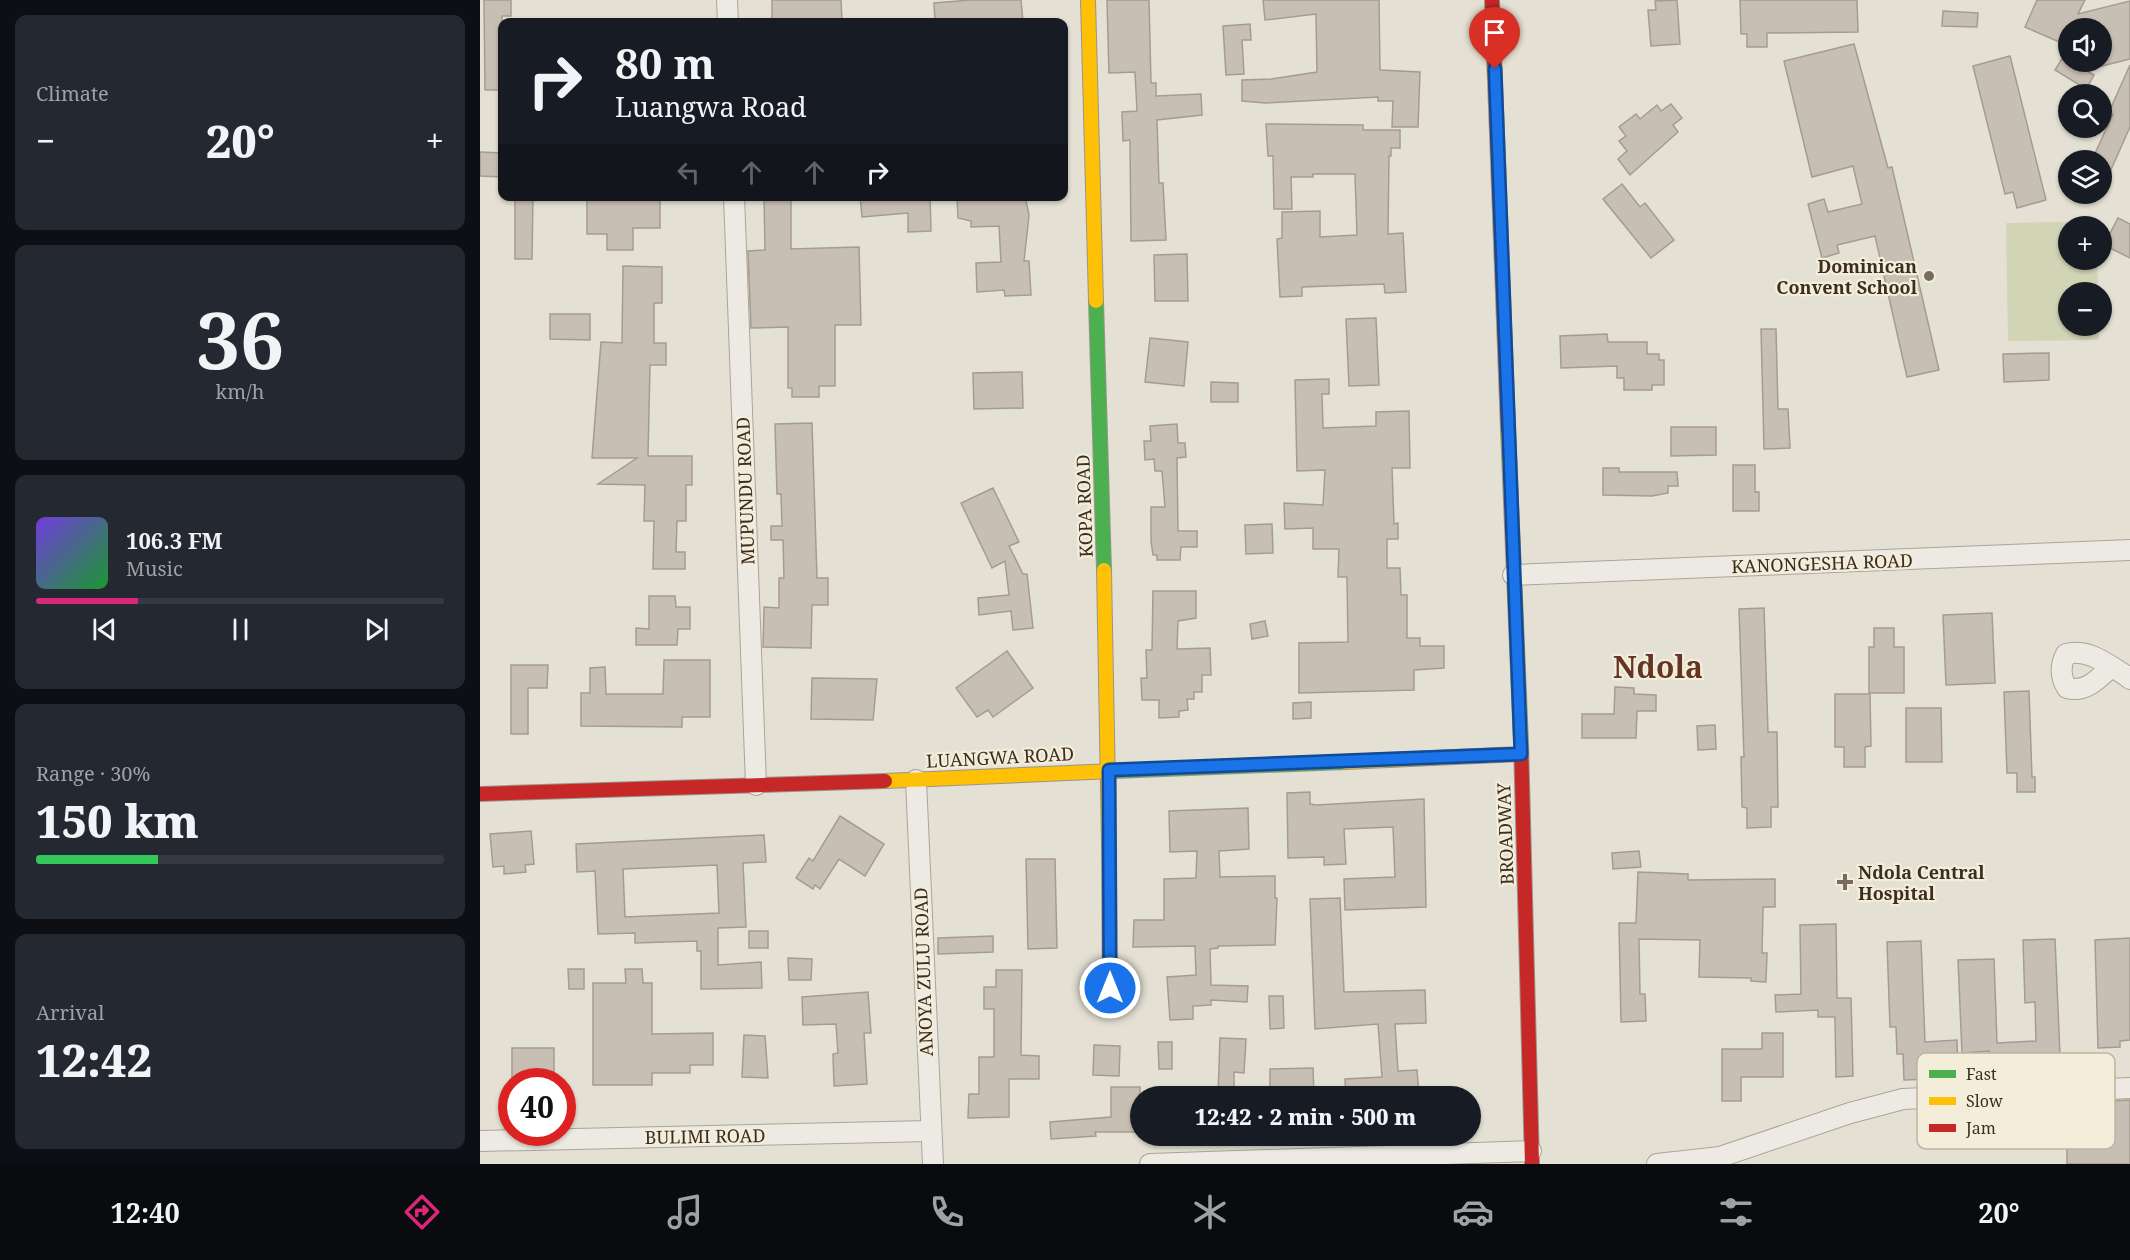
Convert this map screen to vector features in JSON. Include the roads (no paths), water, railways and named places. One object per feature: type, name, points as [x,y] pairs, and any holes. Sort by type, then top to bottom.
[{"type":"street","points":[[727,0],[728,18]]},
{"type":"street","name":"KOPA ROAD","points":[[1088,0],[1109,770],[1110,1010]]},
{"type":"street","name":"BROADWAY","points":[[1492,0],[1521,754],[1531,1157]]},
{"type":"street","name":"MUPUNDU ROAD","points":[[734,201],[756,785]]},
{"type":"street","name":"KANONGESHA ROAD","points":[[1514,575],[2130,550]]},
{"type":"street","points":[[2111,667],[2130,679]]},
{"type":"street","name":"LUANGWA ROAD","points":[[480,794],[916,780],[1521,754]]},
{"type":"street","name":"ANOYA ZULU ROAD","points":[[916,780],[933,1164]]},
{"type":"street","points":[[2115,1089],[2130,1088]]},
{"type":"street","points":[[1657,1164],[1690,1163],[1720,1157],[1850,1113],[1903,1099],[1917,1098]]},
{"type":"street","name":"BULIMI ROAD","points":[[480,1141],[930,1131]]},
{"type":"street","points":[[1150,1164],[1531,1157]]},
{"type":"place","name":"Dominican Convent School","points":[[1929,276]]},
{"type":"place","name":"Ndola Central Hospital","points":[[1845,882]]},
{"type":"district","name":"Ndola","points":[[1658,666]]}]
